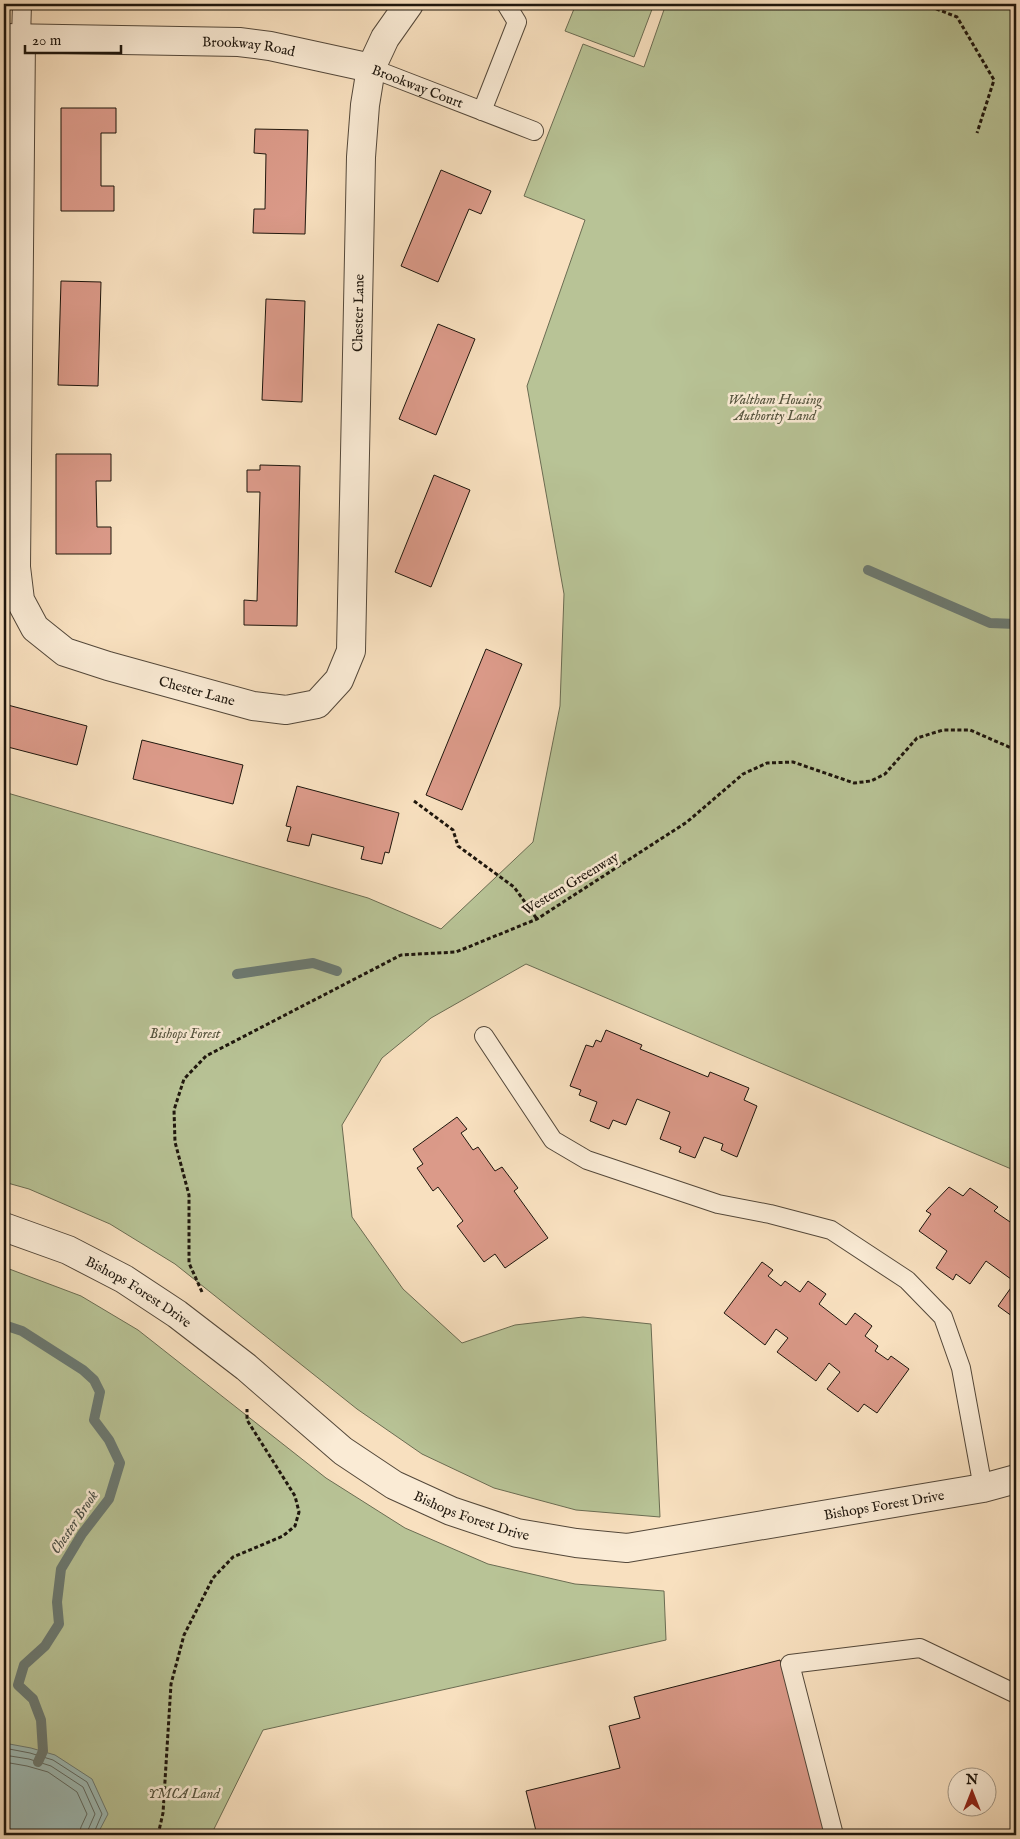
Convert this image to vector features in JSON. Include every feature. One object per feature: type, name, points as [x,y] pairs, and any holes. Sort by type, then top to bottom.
[{"type":"street","name":"Brookway Court","points":[[371,68],[385,38],[409,4]]},
{"type":"street","name":"Brookway Road","points":[[12,38],[239,42],[270,46],[371,68]]},
{"type":"street","name":"Chester Lane","points":[[12,38],[16,557],[20,600],[35,628],[65,652],[108,666],[253,706],[286,710],[317,704],[338,680],[351,651],[361,156],[365,106],[371,68]]},
{"type":"street","name":"Bishops Forest Drive","points":[[4,1227],[68,1250],[124,1278],[177,1314],[246,1367],[343,1451],[394,1485],[451,1511],[516,1533],[576,1544],[627,1548],[983,1488],[1016,1479]]},
{"type":"lane","points":[[12,38],[22,4]]},
{"type":"lane","points":[[482,111],[516,22],[506,4]]},
{"type":"lane","name":"Brookway Court","points":[[371,68],[534,131]]},
{"type":"lane","points":[[484,1036],[553,1140],[587,1160],[718,1204],[770,1214],[831,1230],[907,1280],[943,1317],[961,1368],[983,1488]]},
{"type":"lane","points":[[834,1835],[790,1664],[920,1648],[1016,1694]]},
{"type":"path","points":[[924,4],[957,17],[994,80],[977,133]]},
{"type":"path","name":"Western Greenway","points":[[207,1296],[200,1291],[189,1264],[189,1195],[175,1142],[174,1110],[184,1079],[206,1056],[401,955],[456,952],[537,919],[687,822],[743,774],[768,763],[793,762],[854,782],[871,781],[885,774],[917,738],[943,730],[970,730],[1016,750]]},
{"type":"path","points":[[414,801],[453,830],[458,846],[514,887],[537,919]]},
{"type":"path","points":[[158,1835],[163,1813],[171,1684],[184,1635],[213,1578],[233,1557],[283,1536],[295,1526],[299,1512],[295,1496],[247,1420],[246,1401]]},
{"type":"green space","points":[[576,4],[654,4],[634,57],[565,31]]},
{"type":"green space","name":"Waltham Housing Authority Land","points":[[666,4],[1016,4],[1016,1171],[526,964],[431,1018],[382,1058],[342,1125],[352,1217],[403,1289],[462,1343],[515,1325],[583,1317],[651,1324],[660,1517],[576,1510],[494,1488],[422,1454],[357,1409],[175,1264],[110,1224],[29,1189],[4,1182],[4,792],[368,898],[441,929],[533,842],[560,706],[564,594],[527,386],[585,220],[524,196],[583,44],[644,67]]},
{"type":"green space","name":"YMCA Land","points":[[4,1267],[81,1296],[138,1330],[326,1478],[405,1528],[488,1564],[575,1584],[664,1591],[666,1640],[263,1730],[211,1835],[4,1835]]},
{"type":"water","points":[[4,1743],[55,1755],[92,1779],[108,1814],[97,1835],[4,1835]]},
{"type":"building","points":[[61,108],[116,108],[116,133],[101,133],[101,186],[114,186],[114,211],[61,211]]},
{"type":"building","points":[[255,129],[308,130],[305,234],[253,233],[254,209],[265,209],[266,154],[254,153]]},
{"type":"building","points":[[441,170],[491,191],[481,214],[469,209],[438,282],[401,266]]},
{"type":"building","points":[[61,281],[101,282],[98,386],[58,385]]},
{"type":"building","points":[[266,299],[305,301],[302,402],[262,400]]},
{"type":"building","points":[[438,324],[475,339],[436,435],[399,419]]},
{"type":"building","points":[[56,454],[111,454],[111,481],[96,481],[97,527],[111,527],[111,554],[56,554]]},
{"type":"building","points":[[260,465],[300,466],[297,626],[244,625],[244,600],[257,601],[260,492],[247,492],[247,470],[260,470]]},
{"type":"building","points":[[434,475],[470,490],[431,587],[395,572]]},
{"type":"building","points":[[486,649],[522,664],[462,810],[426,795]]},
{"type":"building","points":[[4,704],[87,726],[77,765],[4,746]]},
{"type":"building","points":[[142,740],[243,765],[233,804],[133,779]]},
{"type":"building","points":[[297,786],[399,813],[389,853],[385,852],[382,864],[361,859],[364,847],[312,834],[309,846],[287,841],[291,827],[286,826]]},
{"type":"building","points":[[606,1030],[642,1045],[640,1049],[708,1077],[710,1072],[749,1088],[744,1100],[757,1106],[737,1157],[721,1150],[723,1144],[704,1137],[695,1158],[679,1152],[681,1147],[660,1139],[670,1112],[637,1099],[626,1125],[613,1120],[609,1129],[590,1121],[597,1102],[579,1095],[581,1090],[570,1086],[586,1045],[593,1047],[596,1040],[601,1042]]},
{"type":"building","points":[[457,1117],[467,1129],[461,1133],[473,1150],[478,1147],[495,1171],[502,1167],[518,1188],[514,1191],[548,1238],[505,1268],[495,1254],[484,1262],[457,1226],[463,1221],[438,1187],[433,1191],[417,1168],[423,1164],[413,1149]]},
{"type":"building","points":[[949,1187],[963,1196],[970,1188],[998,1207],[994,1211],[1016,1226],[1016,1319],[998,1306],[1015,1282],[986,1261],[970,1284],[956,1274],[953,1280],[936,1268],[947,1251],[919,1231],[931,1214],[926,1211]]},
{"type":"building","points":[[762,1262],[773,1270],[768,1276],[781,1286],[785,1281],[800,1292],[808,1281],[826,1294],[819,1304],[846,1325],[855,1313],[872,1326],[865,1336],[878,1346],[875,1351],[888,1360],[891,1356],[909,1369],[877,1413],[864,1404],[858,1412],[827,1389],[840,1372],[829,1363],[816,1381],[777,1352],[788,1338],[776,1329],[765,1345],[724,1313]]},
{"type":"building","points":[[780,1660],[825,1835],[537,1835],[526,1791],[620,1768],[609,1726],[640,1718],[634,1697]]},
{"type":"waterway","points":[[868,570],[990,623],[1016,624]]},
{"type":"waterway","points":[[237,974],[313,963],[337,971]]},
{"type":"waterway","name":"Chester Brook","points":[[4,1325],[22,1331],[83,1370],[94,1380],[100,1392],[94,1420],[109,1440],[120,1463],[109,1499],[82,1534],[61,1569],[57,1602],[59,1624],[45,1646],[24,1665],[18,1685],[33,1699],[41,1720],[43,1751],[38,1762]]},
{"type":"park label","name":"Bishops Forest","points":[[185,1033]]}]
